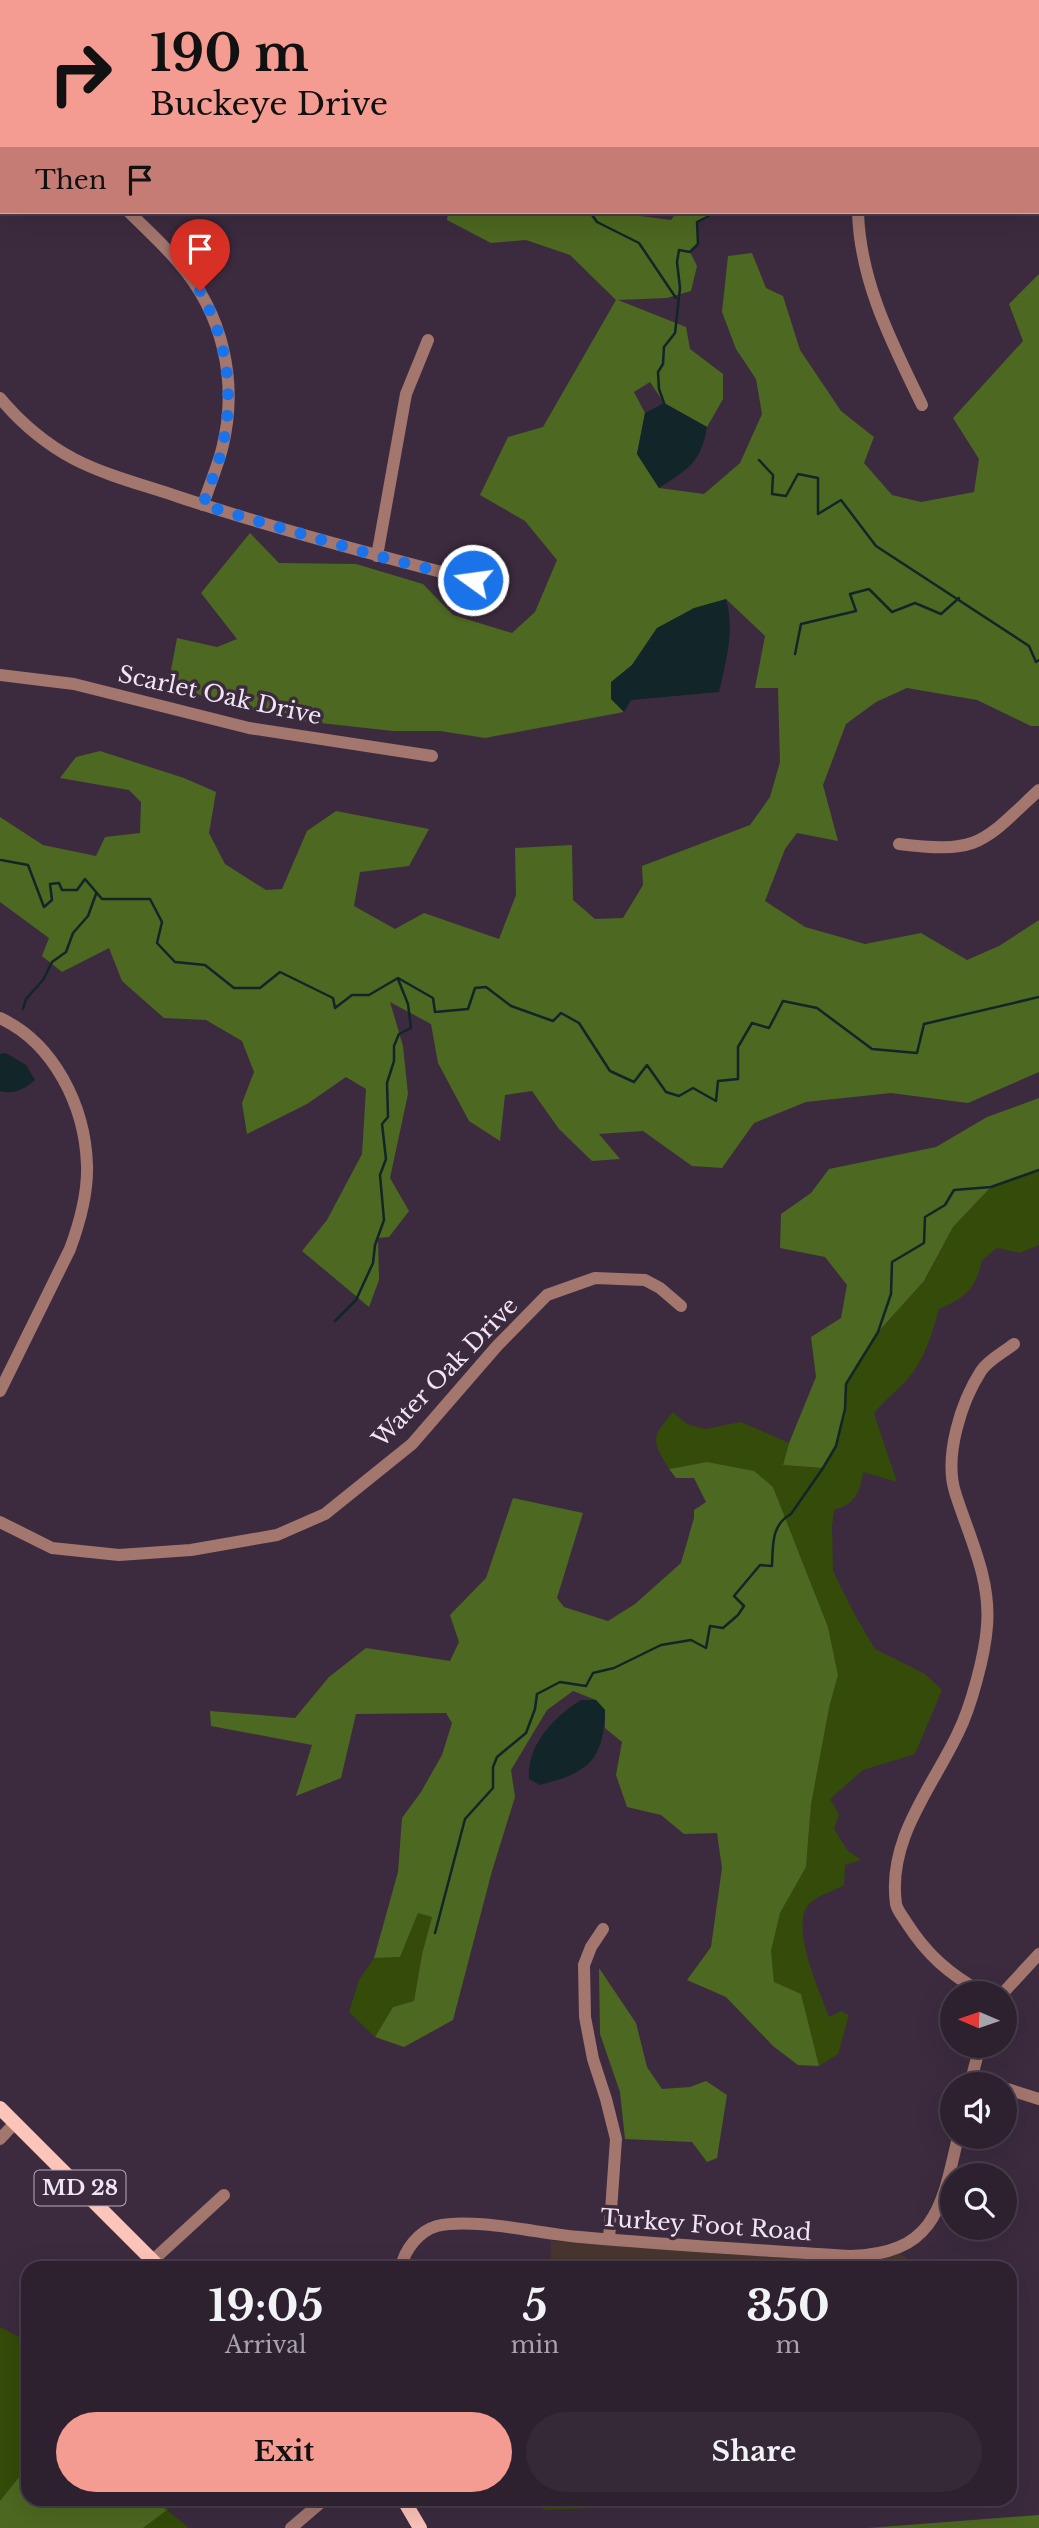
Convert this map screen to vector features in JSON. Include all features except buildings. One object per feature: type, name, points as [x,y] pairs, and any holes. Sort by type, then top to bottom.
[{"type":"main road","name":"MD 28","points":[[0,2108],[153,2261]]},
{"type":"main road","points":[[407,2506],[421,2528]]},
{"type":"street","points":[[131,214],[178,262],[200,291],[220,335],[229,384],[228,416],[222,449],[203,505]]},
{"type":"street","points":[[858,214],[863,257],[872,294],[894,349],[922,405]]},
{"type":"street","points":[[377,556],[406,394],[428,340]]},
{"type":"street","points":[[0,398],[23,422],[55,447],[99,470],[203,505],[377,556],[473,580]]},
{"type":"street","name":"Scarlet Oak Drive","points":[[0,675],[74,684],[249,728],[432,756]]},
{"type":"street","points":[[899,844],[964,847],[989,837],[1039,790]]},
{"type":"street","points":[[0,1018],[34,1041],[55,1064],[72,1097],[85,1142],[87,1165],[81,1214],[70,1249],[0,1391]]},
{"type":"street","name":"Water Oak Drive","points":[[0,1522],[52,1548],[119,1555],[191,1550],[277,1535],[325,1514],[412,1444],[497,1346],[547,1296],[595,1278],[645,1280],[660,1288],[681,1306]]},
{"type":"street","points":[[963,1981],[922,1947],[896,1907],[896,1859],[908,1825],[960,1730],[977,1676],[987,1626],[984,1576],[954,1489],[951,1464],[960,1415],[982,1369],[1014,1344]]},
{"type":"street","points":[[603,1929],[590,1947],[584,1965],[585,2017],[593,2059],[616,2139],[609,2239]]},
{"type":"street","points":[[1014,1981],[1039,1955]]},
{"type":"street","points":[[1017,2092],[1039,2099]]},
{"type":"street","points":[[0,2138],[15,2123]]},
{"type":"street","name":"Turkey Foot Road","points":[[403,2261],[413,2241],[433,2227],[445,2224],[850,2256],[895,2250],[913,2241],[923,2232],[939,2210],[955,2149]]},
{"type":"street","points":[[159,2261],[224,2195]]},
{"type":"street","points":[[291,2528],[317,2506]]},
{"type":"shaded area","points":[[664,403],[707,427],[701,449],[692,464],[659,488],[637,454],[645,413]]},
{"type":"shaded area","points":[[726,599],[730,634],[719,692],[631,700],[624,712],[611,699],[611,682],[632,665],[657,628],[694,608]]},
{"type":"shaded area","points":[[6,1053],[26,1065],[35,1080],[19,1090],[0,1091],[0,1054]]},
{"type":"shaded area","points":[[581,1700],[596,1700],[605,1710],[601,1742],[596,1753],[590,1762],[570,1775],[540,1785],[529,1779],[529,1766],[537,1743],[561,1714]]},
{"type":"shaded area","points":[[551,2241],[835,2261],[550,2261]]},
{"type":"shaded area","points":[[899,2253],[911,2261],[870,2261]]},
{"type":"green space","points":[[448,214],[625,214],[671,220],[676,214],[710,214],[697,222],[698,244],[690,252],[697,266],[691,291],[667,298],[618,300],[686,327],[690,349],[723,374],[723,399],[707,427],[664,403],[650,382],[634,392],[645,413],[637,454],[659,488],[704,494],[740,463],[762,414],[756,379],[736,349],[722,312],[728,256],[752,253],[766,288],[783,296],[800,350],[841,411],[874,437],[864,463],[892,495],[921,502],[974,492],[979,459],[953,418],[1023,341],[1009,304],[1039,274],[1039,726],[1031,726],[977,700],[907,688],[876,702],[846,724],[823,785],[838,841],[797,833],[785,849],[765,901],[805,927],[865,944],[921,933],[967,960],[999,946],[1039,920],[1039,1072],[968,1103],[891,1093],[806,1102],[754,1123],[722,1168],[692,1166],[643,1131],[599,1134],[620,1159],[592,1161],[559,1129],[532,1091],[505,1095],[500,1141],[469,1121],[438,1063],[431,1024],[390,1002],[403,1046],[408,1094],[390,1178],[409,1211],[389,1237],[378,1238],[379,1280],[369,1307],[302,1251],[327,1220],[362,1154],[366,1089],[346,1077],[307,1104],[247,1134],[242,1103],[254,1072],[242,1041],[206,1020],[164,1018],[122,981],[109,948],[62,972],[42,956],[49,938],[0,902],[0,817],[43,845],[96,856],[105,837],[140,833],[141,802],[129,790],[60,778],[76,757],[100,751],[184,778],[216,792],[209,833],[225,864],[266,890],[282,889],[307,831],[336,811],[429,829],[409,866],[360,872],[354,906],[395,929],[424,913],[499,939],[516,895],[515,848],[572,845],[573,900],[595,919],[623,918],[643,885],[642,866],[750,825],[770,797],[780,762],[778,688],[755,688],[765,636],[726,599],[657,628],[632,665],[612,682],[611,698],[624,712],[485,738],[440,731],[393,731],[284,719],[168,686],[177,638],[217,647],[237,639],[201,593],[250,533],[279,563],[356,564],[423,584],[453,615],[512,633],[535,612],[557,560],[525,521],[480,495],[508,437],[543,427],[616,300],[570,255],[526,240],[491,243],[447,220]]},
{"type":"green space","points":[[1039,1098],[1039,1170],[991,1187],[953,1227],[924,1281],[878,1332],[846,1384],[845,1409],[836,1445],[823,1468],[783,1465],[789,1443],[816,1377],[811,1337],[841,1318],[847,1285],[825,1257],[780,1248],[781,1214],[811,1193],[829,1169],[936,1147],[987,1117]]},
{"type":"green space","points":[[1039,1170],[1039,1245],[1020,1253],[997,1248],[982,1260],[968,1291],[956,1301],[939,1309],[927,1347],[918,1365],[874,1414],[897,1482],[863,1472],[860,1486],[852,1501],[834,1510],[833,1571],[875,1649],[925,1674],[942,1690],[915,1754],[863,1770],[830,1799],[839,1814],[834,1829],[848,1851],[861,1860],[845,1865],[844,1885],[813,1900],[804,1913],[804,1942],[829,2017],[841,2011],[849,2015],[838,2054],[819,2066],[801,1995],[774,1982],[771,1951],[780,1913],[806,1867],[811,1805],[829,1708],[838,1675],[828,1627],[773,1487],[707,1462],[669,1469],[659,1451],[657,1434],[673,1412],[687,1424],[705,1429],[741,1422],[789,1443],[783,1465],[823,1468],[836,1445],[845,1409],[846,1384],[878,1332],[925,1280],[953,1227],[991,1187]]},
{"type":"green space","points":[[707,1462],[754,1471],[773,1487],[828,1627],[838,1675],[829,1708],[811,1805],[806,1867],[780,1913],[771,1951],[774,1982],[801,1994],[819,2066],[798,2065],[773,2046],[726,1997],[687,1980],[711,1947],[722,1868],[717,1833],[684,1834],[661,1815],[627,1807],[616,1775],[622,1742],[605,1728],[605,1710],[596,1700],[573,1691],[547,1710],[511,1770],[515,1797],[492,1871],[453,2020],[404,2047],[375,2037],[393,2007],[414,2001],[432,1917],[418,1913],[400,1957],[374,1958],[398,1872],[402,1818],[421,1792],[442,1755],[452,1723],[446,1713],[356,1714],[341,1778],[296,1796],[312,1745],[211,1726],[210,1711],[295,1718],[329,1677],[366,1648],[450,1661],[459,1642],[450,1615],[486,1578],[513,1498],[583,1513],[557,1598],[564,1607],[608,1621],[635,1604],[681,1563],[694,1510],[706,1502],[694,1478],[676,1478],[669,1469]]},
{"type":"green space","points":[[418,1912],[432,1917],[414,2001],[393,2007],[375,2037],[349,2012],[359,1980],[374,1958],[400,1957]]},
{"type":"green space","points":[[599,1968],[636,2023],[647,2067],[662,2089],[690,2087],[706,2081],[727,2095],[717,2158],[707,2162],[692,2142],[625,2139],[620,2092],[600,2034]]},
{"type":"green space","points":[[0,2327],[21,2338],[21,2475],[0,2501]]},
{"type":"green space","points":[[21,2475],[21,2506],[160,2506],[167,2510],[143,2528],[0,2528],[0,2501]]},
{"type":"green space","points":[[159,2506],[171,2506],[167,2510],[189,2528],[143,2528],[166,2510]]},
{"type":"green space","points":[[543,2506],[641,2506],[543,2510]]},
{"type":"green space","points":[[1039,2515],[1039,2528],[868,2528]]},
{"type":"waterway","points":[[591,214],[597,222],[639,243],[676,298]]},
{"type":"waterway","points":[[664,403],[659,389],[658,372],[663,364],[664,347],[675,333],[680,288],[677,262],[679,250],[690,252],[698,244],[697,222],[710,214]]},
{"type":"waterway","points":[[759,460],[773,475],[772,494],[786,496],[798,474],[818,478],[818,514],[841,500],[876,546],[1029,646],[1036,662],[1039,660]]},
{"type":"waterway","points":[[795,654],[801,624],[856,611],[850,594],[869,589],[892,612],[915,603],[941,614],[959,598]]},
{"type":"waterway","points":[[1,860],[28,865],[44,907],[52,900],[50,884],[59,883],[62,890],[77,890],[85,879],[102,899],[150,899],[162,922],[157,943],[175,962],[205,965],[234,988],[260,988],[280,972],[333,998],[335,1008],[352,995],[369,995],[398,978],[433,998],[435,1012],[468,1009],[475,988],[486,987],[511,1006],[553,1021],[561,1013],[579,1023],[610,1071],[634,1082],[647,1065],[666,1092],[679,1096],[693,1088],[716,1101],[718,1081],[738,1079],[738,1047],[752,1023],[769,1028],[783,1001],[817,1008],[872,1049],[917,1053],[924,1024],[1039,997]]},
{"type":"waterway","points":[[23,1009],[26,999],[43,980],[52,962],[66,952],[73,933],[88,916],[96,894]]},
{"type":"waterway","points":[[335,1321],[356,1300],[373,1263],[375,1245],[384,1220],[380,1175],[386,1159],[382,1124],[388,1117],[387,1083],[399,1034],[411,1028],[408,1004],[398,979]]},
{"type":"waterway","points":[[435,1933],[465,1819],[493,1788],[493,1767],[497,1757],[526,1733],[535,1709],[537,1694],[560,1682],[586,1686],[593,1673],[614,1668],[661,1645],[691,1640],[706,1648],[710,1626],[723,1628],[738,1615],[744,1606],[734,1596],[760,1565],[772,1566],[776,1530],[791,1514],[836,1446],[845,1409],[846,1384],[878,1332],[891,1294],[892,1262],[924,1243],[925,1217],[945,1205],[954,1190],[991,1187],[1039,1170]]},
{"type":"route","points":[[200,291],[220,335],[229,384],[228,416],[222,449],[203,505],[377,556],[473,580]]}]
